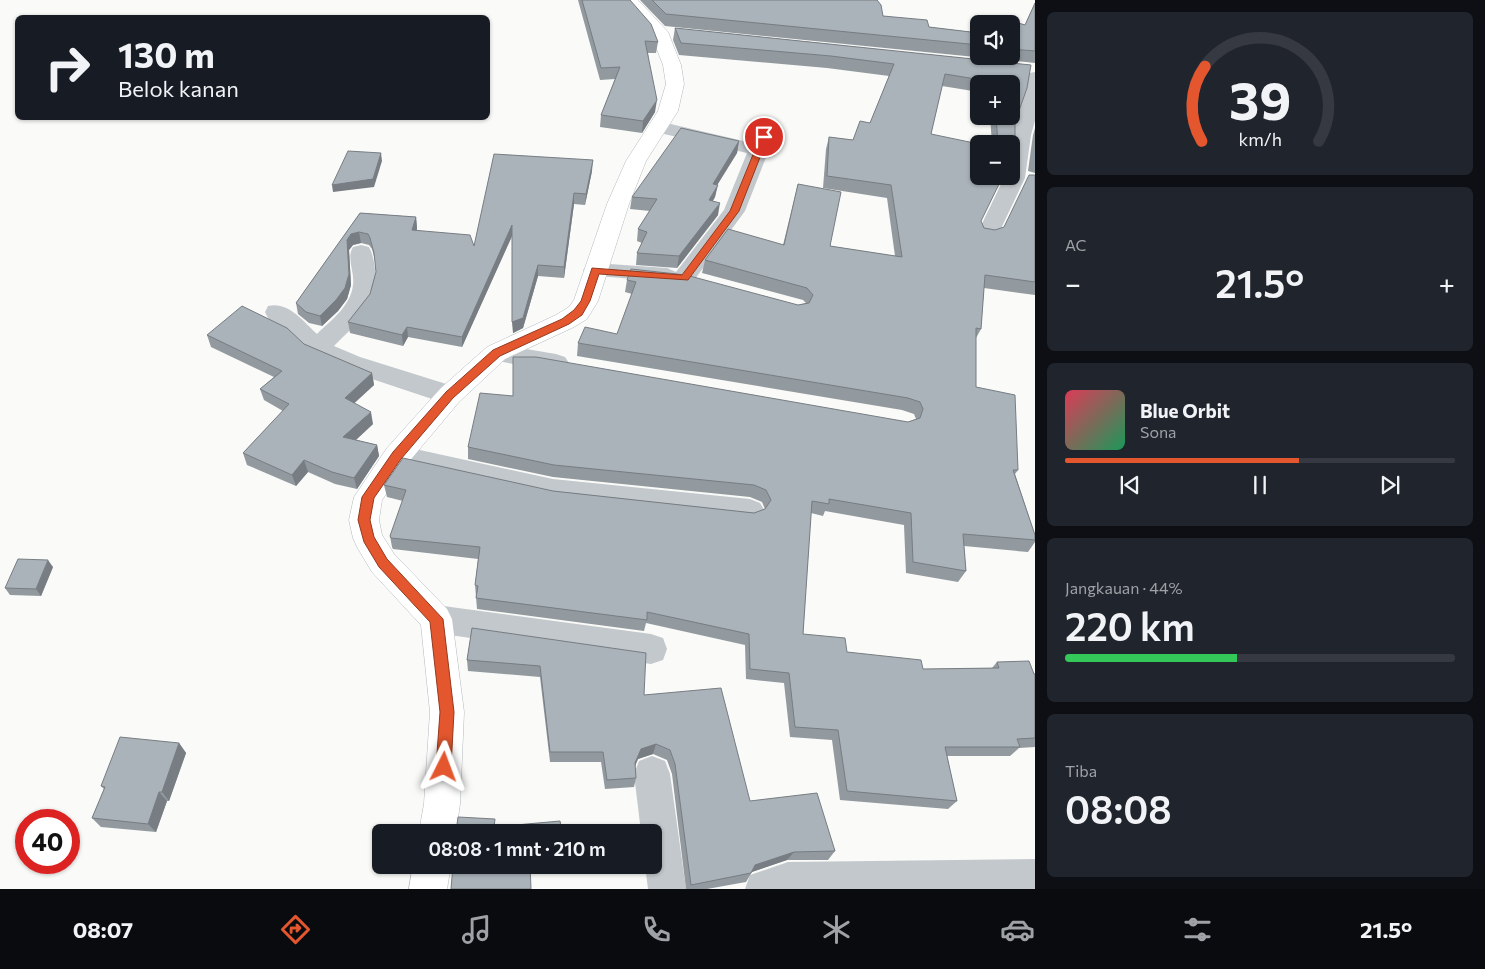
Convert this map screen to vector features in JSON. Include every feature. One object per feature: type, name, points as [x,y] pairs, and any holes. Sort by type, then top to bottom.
[{"type":"street","points":[[438,824],[442,804],[447,712],[436,619],[383,563],[368,538],[364,520],[368,497],[397,456],[450,395],[496,353],[566,321],[578,312],[586,301],[618,204],[636,161],[668,111],[675,84],[669,33],[628,0]]},
{"type":"street","points":[[1016,69],[1035,70]]},
{"type":"street","points":[[988,234],[1025,179],[1021,135],[1032,100],[1035,77]]},
{"type":"street","points":[[595,270],[694,281],[734,211],[769,124]]},
{"type":"street","points":[[658,126],[758,150]]},
{"type":"street","points":[[317,348],[357,308],[365,285],[361,252]]},
{"type":"street","points":[[278,312],[317,348],[351,363],[450,395]]},
{"type":"street","points":[[496,353],[583,368]]},
{"type":"street","points":[[397,456],[552,490],[750,511]]},
{"type":"street","points":[[436,619],[651,648]]},
{"type":"street","points":[[652,774],[667,889]]},
{"type":"street","points":[[428,889],[430,874]]},
{"type":"street","points":[[764,889],[788,881],[1027,881]]},
{"type":"building","points":[[582,0],[630,0],[651,24],[658,42],[645,41],[657,100],[643,121],[601,115],[620,67],[601,68]]},
{"type":"building","points":[[652,0],[877,0],[881,5],[883,16],[927,20],[929,27],[970,32],[970,44],[666,14]]},
{"type":"building","points":[[1035,3],[1035,51],[1020,50],[1020,23],[1025,25]]},
{"type":"building","points":[[675,28],[970,59],[970,65],[1031,65],[1027,88],[1020,108],[1020,75],[970,75],[970,78],[945,74],[931,134],[970,142],[970,185],[999,185],[981,221],[984,228],[995,230],[1004,227],[1029,175],[1035,175],[1035,282],[985,275],[981,329],[976,328],[976,387],[1015,395],[1018,470],[1013,470],[1035,540],[963,534],[966,571],[913,562],[911,513],[829,499],[829,504],[812,501],[803,634],[845,638],[847,652],[921,660],[923,669],[999,668],[997,662],[1029,661],[1035,674],[1035,738],[1017,739],[1020,747],[945,747],[957,801],[847,791],[838,730],[795,727],[789,673],[750,669],[749,634],[647,612],[647,620],[476,598],[478,586],[475,585],[480,547],[391,538],[390,536],[406,490],[384,485],[403,458],[553,491],[754,513],[765,509],[771,500],[766,490],[754,485],[554,465],[468,447],[480,393],[513,396],[513,357],[536,357],[908,422],[920,418],[923,409],[920,402],[908,398],[578,343],[585,327],[617,334],[636,282],[627,280],[631,269],[686,275],[798,305],[809,303],[813,295],[807,288],[705,260],[728,229],[784,245],[798,184],[841,192],[830,246],[902,257],[891,185],[827,176],[829,137],[853,140],[860,121],[870,123],[894,64],[831,56],[681,43]]},
{"type":"building","points":[[997,125],[1015,125],[1015,135],[997,135]]},
{"type":"building","points":[[681,128],[739,141],[713,184],[718,185],[709,200],[720,203],[679,256],[637,253],[647,232],[638,229],[657,199],[632,197]]},
{"type":"building","points":[[348,151],[381,153],[373,179],[332,185]]},
{"type":"building","points":[[494,154],[593,160],[586,194],[574,193],[564,267],[538,265],[523,318],[512,322],[512,225],[462,337],[407,327],[402,335],[348,322],[370,294],[376,272],[370,238],[368,234],[359,232],[351,234],[347,240],[349,274],[345,288],[336,300],[320,316],[306,312],[296,303],[360,213],[416,217],[412,230],[470,235],[474,246]]},
{"type":"building","points":[[242,306],[287,328],[304,344],[372,373],[345,398],[371,412],[343,437],[377,445],[354,478],[332,472],[304,460],[292,475],[243,453],[289,404],[260,389],[282,371],[207,335]]},
{"type":"building","points":[[18,559],[48,560],[36,589],[5,588]]},
{"type":"building","points":[[472,628],[646,653],[644,695],[721,688],[750,801],[817,793],[835,851],[794,852],[755,865],[751,873],[691,885],[675,764],[670,750],[656,744],[641,749],[635,763],[636,778],[607,780],[603,752],[550,752],[540,666],[467,660]]},
{"type":"building","points":[[120,737],[179,743],[162,792],[159,792],[148,824],[92,818],[105,787],[101,786]]},
{"type":"building","points":[[458,817],[495,819],[494,824],[457,824]]},
{"type":"building","points":[[560,821],[561,824],[527,824]]},
{"type":"building","points":[[452,874],[530,874],[531,889],[451,889]]},
{"type":"route","points":[[444,767],[447,712],[436,619],[383,563],[368,538],[364,520],[368,497],[397,456],[450,395],[496,353],[566,321],[578,312],[586,301],[595,270],[684,278],[734,211],[764,137]]}]
